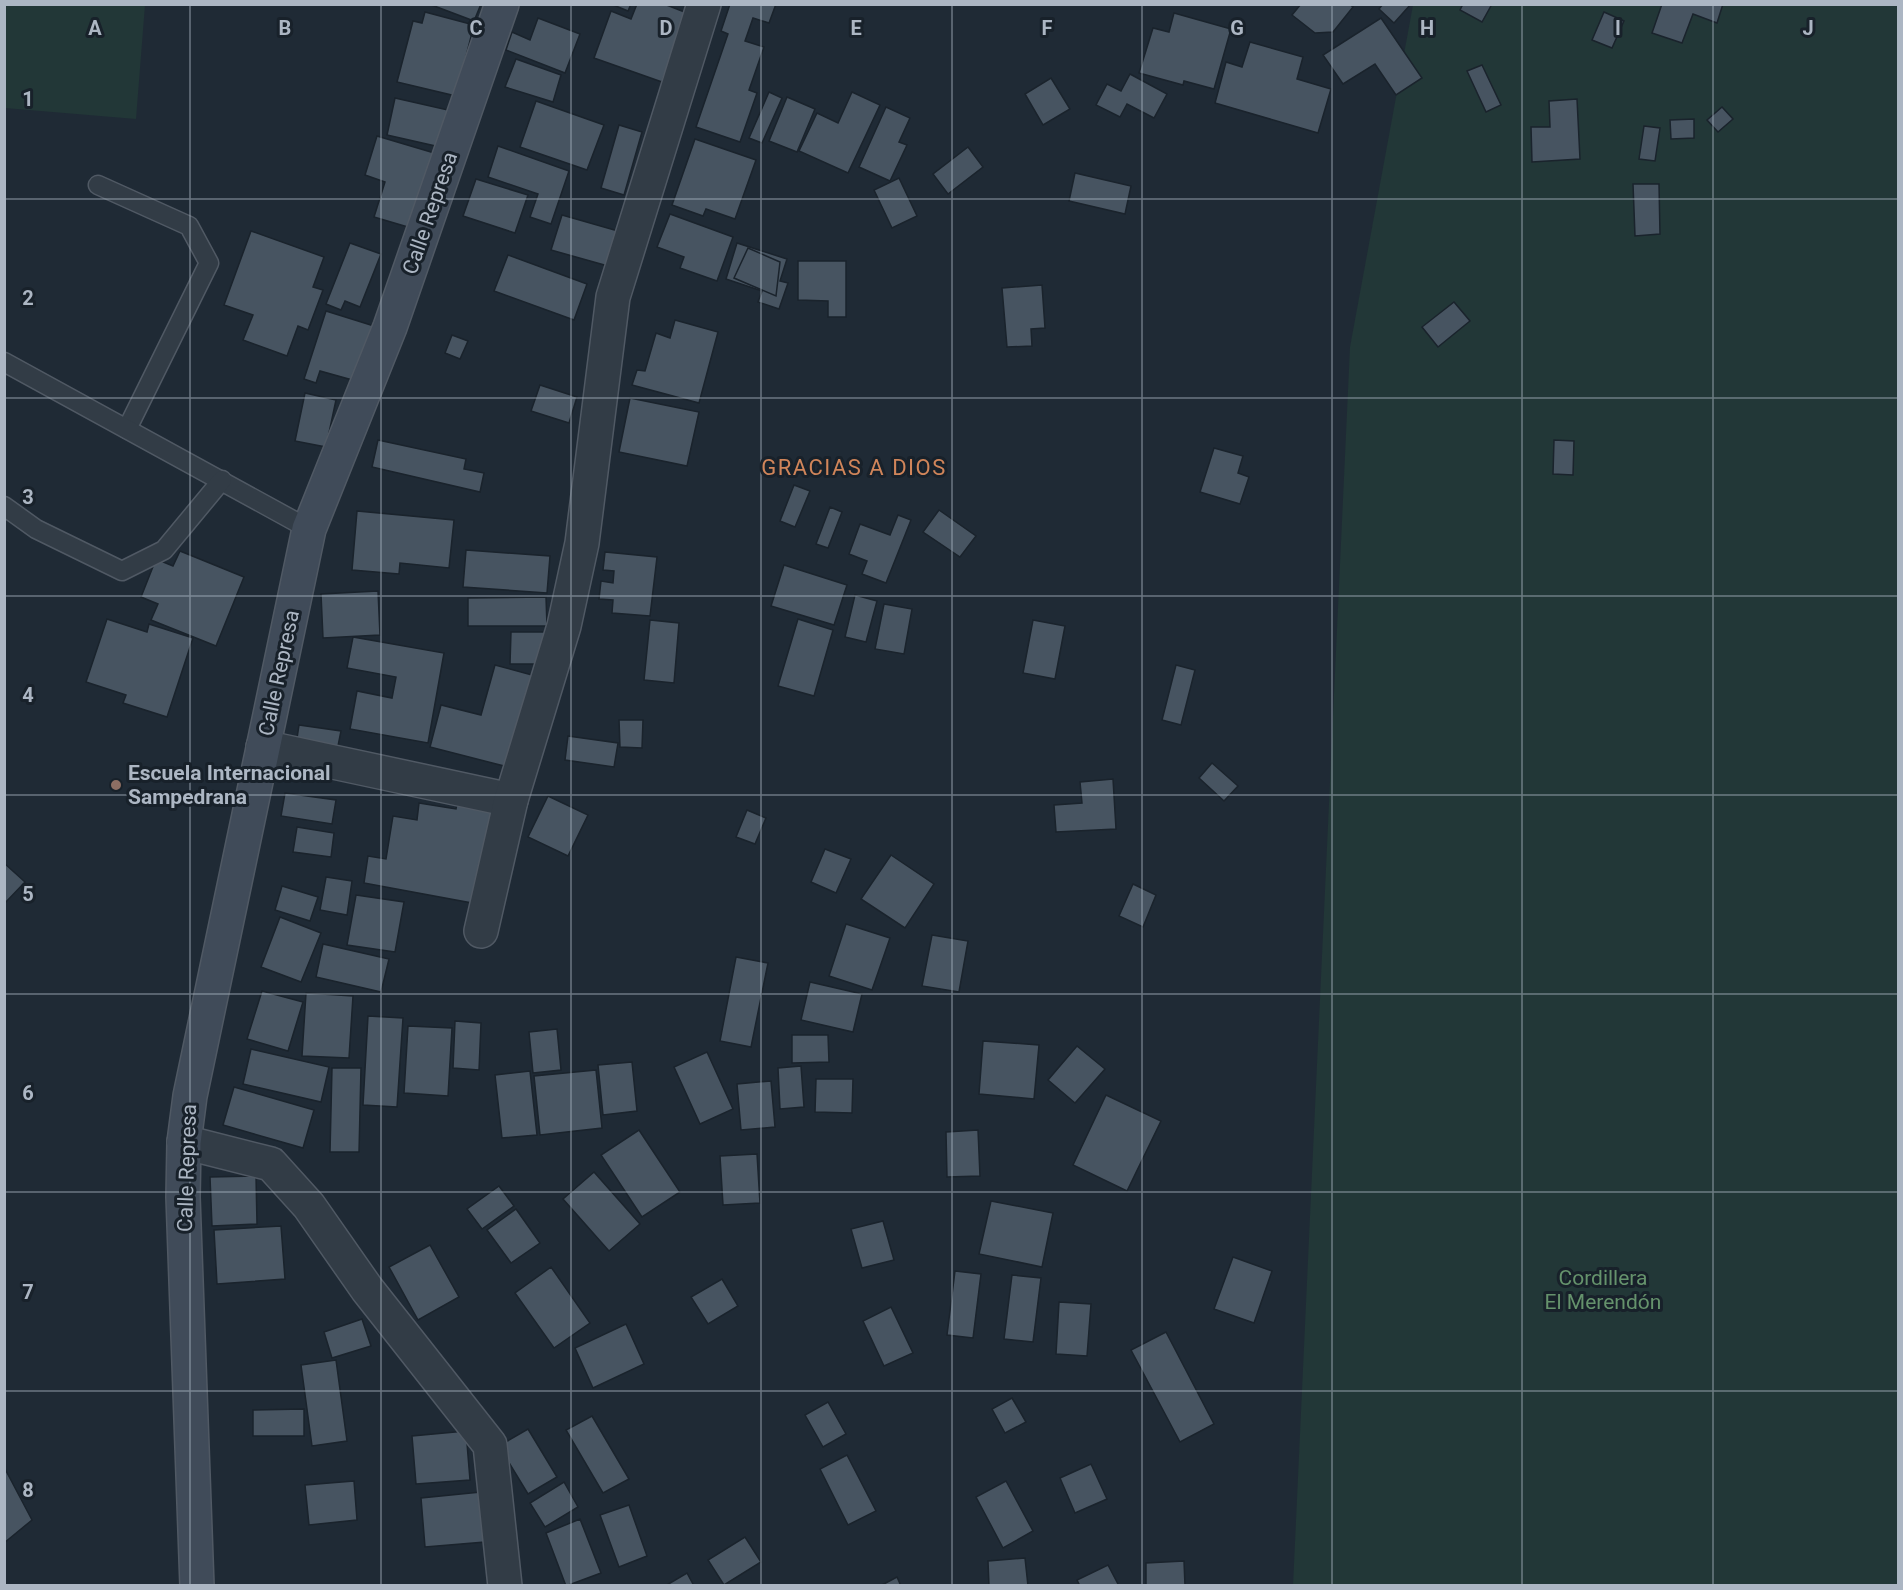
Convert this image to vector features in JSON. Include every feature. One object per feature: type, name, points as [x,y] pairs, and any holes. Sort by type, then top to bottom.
[{"type":"street","name":"Calle Represa","points":[[197,1586],[183,1197],[184,1142],[190,1095],[309,529],[390,327],[502,4]]},
{"type":"street","points":[[481,931],[511,800],[564,626],[582,543],[613,297],[704,4]]},
{"type":"street","points":[[263,747],[511,800]]},
{"type":"street","points":[[184,1142],[271,1164],[309,1206],[367,1289],[490,1445],[505,1586]]},
{"type":"lane","points":[[98,185],[189,226],[209,263],[127,429]]},
{"type":"lane","points":[[4,362],[309,529]]},
{"type":"lane","points":[[4,506],[36,529],[122,571],[164,550],[222,480]]},
{"type":"green space","points":[[4,5],[145,5],[136,119],[5,108]]},
{"type":"green space","name":"Cordillera El Merendón","points":[[1413,5],[1898,5],[1898,1585],[1293,1586],[1350,347]]},
{"type":"building","points":[[429,4],[481,4],[474,21]]},
{"type":"building","points":[[611,4],[631,4],[628,11]]},
{"type":"building","points":[[637,4],[664,4],[687,13],[662,82],[594,58],[611,11],[631,19]]},
{"type":"building","points":[[730,4],[776,4],[769,23],[753,18],[745,41],[764,47],[749,90],[757,93],[740,142],[696,127],[728,34],[721,31]]},
{"type":"building","points":[[1301,4],[1349,4],[1353,7],[1333,32],[1315,33],[1292,15]]},
{"type":"building","points":[[1383,4],[1411,4],[1394,23],[1379,9]]},
{"type":"building","points":[[1463,4],[1492,4],[1482,22],[1460,10]]},
{"type":"building","points":[[1662,4],[1723,4],[1717,23],[1693,14],[1682,43],[1652,33]]},
{"type":"building","points":[[425,12],[474,25],[456,96],[397,82],[413,21],[422,23]]},
{"type":"building","points":[[1604,12],[1624,21],[1612,48],[1592,40]]},
{"type":"building","points":[[1174,13],[1231,29],[1214,89],[1184,81],[1183,85],[1139,73],[1153,28],[1169,32]]},
{"type":"building","points":[[538,18],[580,34],[565,73],[506,50],[512,32],[530,40]]},
{"type":"building","points":[[1381,18],[1422,78],[1396,95],[1375,64],[1343,84],[1323,55]]},
{"type":"building","points":[[1250,42],[1303,57],[1297,79],[1331,89],[1318,133],[1215,103],[1226,62],[1242,67]]},
{"type":"building","points":[[516,59],[561,75],[553,102],[505,87]]},
{"type":"building","points":[[1482,65],[1501,105],[1486,112],[1467,71]]},
{"type":"building","points":[[1130,74],[1167,94],[1154,118],[1127,104],[1120,117],[1096,105],[1107,84],[1121,91]]},
{"type":"building","points":[[1051,78],[1070,109],[1043,125],[1025,94]]},
{"type":"building","points":[[769,92],[782,98],[762,143],[749,138]]},
{"type":"building","points":[[852,92],[880,105],[848,173],[799,151],[817,113],[838,123]]},
{"type":"building","points":[[787,97],[815,109],[797,152],[769,141]]},
{"type":"building","points":[[395,98],[448,110],[440,147],[387,135]]},
{"type":"building","points":[[1577,99],[1580,159],[1532,162],[1531,127],[1550,127],[1549,101]]},
{"type":"building","points":[[536,101],[604,125],[587,170],[520,147]]},
{"type":"building","points":[[886,107],[910,118],[899,142],[907,145],[890,181],[859,167]]},
{"type":"building","points":[[1722,107],[1733,119],[1718,132],[1707,120]]},
{"type":"building","points":[[1694,119],[1694,138],[1671,139],[1670,120]]},
{"type":"building","points":[[619,125],[642,132],[624,195],[601,188]]},
{"type":"building","points":[[1644,126],[1660,128],[1655,161],[1639,159]]},
{"type":"building","points":[[377,136],[441,155],[418,230],[374,217],[385,182],[365,175]]},
{"type":"building","points":[[695,139],[756,160],[735,219],[706,209],[703,216],[672,205]]},
{"type":"building","points":[[498,146],[569,171],[551,224],[530,217],[538,194],[488,177]]},
{"type":"building","points":[[968,147],[983,167],[948,194],[933,174]]},
{"type":"building","points":[[1075,173],[1131,186],[1125,214],[1069,201]]},
{"type":"building","points":[[899,178],[917,216],[892,228],[874,190]]},
{"type":"building","points":[[476,179],[528,195],[515,233],[463,216]]},
{"type":"building","points":[[1633,184],[1659,184],[1660,234],[1635,236]]},
{"type":"building","points":[[670,214],[733,237],[717,281],[680,268],[684,257],[657,247]]},
{"type":"building","points":[[562,215],[618,231],[608,266],[551,250]]},
{"type":"building","points":[[251,231],[324,257],[313,287],[323,290],[308,330],[298,326],[287,356],[243,340],[253,315],[224,305]]},
{"type":"building","points":[[350,243],[381,254],[360,307],[345,301],[341,310],[326,304]]},
{"type":"building","points":[[737,243],[787,259],[780,281],[788,283],[779,309],[758,302],[762,291],[726,279]]},
{"type":"building","points":[[748,248],[780,262],[776,296],[734,278]]},
{"type":"building","points":[[508,255],[587,284],[574,320],[494,291]]},
{"type":"building","points":[[798,261],[846,261],[846,317],[828,317],[828,301],[798,300]]},
{"type":"building","points":[[1042,285],[1045,328],[1031,329],[1032,346],[1007,347],[1002,288]]},
{"type":"building","points":[[1454,302],[1470,321],[1438,347],[1422,327]]},
{"type":"building","points":[[326,311],[374,326],[356,381],[320,371],[316,383],[304,379]]},
{"type":"building","points":[[675,320],[718,332],[699,403],[632,385],[637,370],[645,371],[656,333],[670,338]]},
{"type":"building","points":[[452,335],[468,341],[460,359],[445,353]]},
{"type":"building","points":[[540,385],[577,397],[569,423],[531,411]]},
{"type":"building","points":[[305,393],[336,400],[326,447],[295,441]]},
{"type":"building","points":[[630,398],[699,412],[687,466],[619,452]]},
{"type":"building","points":[[378,440],[466,459],[464,469],[484,473],[480,492],[372,467]]},
{"type":"building","points":[[1554,440],[1574,441],[1573,475],[1553,474]]},
{"type":"building","points":[[1214,448],[1243,456],[1238,473],[1249,477],[1240,504],[1200,492]]},
{"type":"building","points":[[794,485],[810,491],[795,527],[780,521]]},
{"type":"building","points":[[830,507],[842,512],[828,548],[816,544]]},
{"type":"building","points":[[939,510],[976,536],[960,557],[923,532]]},
{"type":"building","points":[[357,511],[454,520],[449,568],[400,563],[399,574],[352,570]]},
{"type":"building","points":[[898,515],[911,520],[886,583],[862,574],[867,561],[849,554],[860,524],[890,535]]},
{"type":"building","points":[[466,550],[550,556],[547,593],[463,587]]},
{"type":"building","points":[[180,551],[244,577],[216,646],[151,620],[158,604],[141,597],[156,559],[173,566]]},
{"type":"building","points":[[605,552],[657,557],[650,616],[612,613],[613,600],[599,599],[601,581],[613,583],[614,571],[603,570]]},
{"type":"building","points":[[784,565],[847,585],[834,625],[771,606]]},
{"type":"building","points":[[378,591],[380,635],[323,638],[321,594]]},
{"type":"building","points":[[855,595],[877,601],[866,642],[845,637]]},
{"type":"building","points":[[546,597],[547,626],[468,626],[468,598]]},
{"type":"building","points":[[884,604],[912,609],[904,654],[875,649]]},
{"type":"building","points":[[107,619],[147,632],[149,624],[193,638],[167,717],[123,703],[126,695],[86,682]]},
{"type":"building","points":[[798,619],[833,630],[814,696],[778,686]]},
{"type":"building","points":[[650,620],[679,623],[674,683],[644,680]]},
{"type":"building","points":[[1033,620],[1065,626],[1055,679],[1023,673]]},
{"type":"building","points":[[511,632],[544,632],[543,664],[510,664]]},
{"type":"building","points":[[353,637],[444,653],[428,743],[350,729],[357,691],[392,698],[396,677],[347,668]]},
{"type":"building","points":[[495,665],[532,675],[508,767],[430,747],[441,705],[481,715]]},
{"type":"building","points":[[1176,665],[1195,670],[1181,725],[1162,720]]},
{"type":"building","points":[[619,720],[643,720],[642,748],[620,747]]},
{"type":"building","points":[[299,725],[341,731],[337,751],[296,745]]},
{"type":"building","points":[[568,736],[618,743],[614,767],[565,760]]},
{"type":"building","points":[[1212,763],[1238,786],[1224,801],[1199,778]]},
{"type":"building","points":[[1113,779],[1116,829],[1056,832],[1054,805],[1082,803],[1080,782]]},
{"type":"building","points":[[285,793],[336,800],[332,824],[281,816]]},
{"type":"building","points":[[459,794],[501,802],[483,905],[364,883],[368,856],[386,859],[393,816],[417,820],[419,803],[456,809]]},
{"type":"building","points":[[548,796],[588,815],[568,856],[528,837]]},
{"type":"building","points":[[747,810],[766,818],[755,844],[736,837]]},
{"type":"building","points":[[297,827],[334,833],[331,857],[293,852]]},
{"type":"building","points":[[825,849],[851,859],[836,893],[811,882]]},
{"type":"building","points":[[891,855],[934,884],[905,928],[861,899]]},
{"type":"building","points":[[4,863],[25,882],[4,904]]},
{"type":"building","points":[[326,877],[352,881],[347,915],[320,910]]},
{"type":"building","points":[[1133,884],[1156,895],[1143,927],[1119,916]]},
{"type":"building","points":[[282,886],[318,897],[310,921],[275,910]]},
{"type":"building","points":[[356,895],[404,902],[395,952],[347,945]]},
{"type":"building","points":[[280,917],[321,933],[301,982],[261,967]]},
{"type":"building","points":[[846,924],[890,938],[872,990],[829,976]]},
{"type":"building","points":[[932,935],[968,941],[959,992],[922,986]]},
{"type":"building","points":[[323,944],[389,959],[381,992],[316,977]]},
{"type":"building","points":[[736,957],[768,963],[751,1047],[720,1041]]},
{"type":"building","points":[[810,982],[862,994],[853,1032],[801,1020]]},
{"type":"building","points":[[262,991],[303,1002],[288,1051],[247,1039]]},
{"type":"building","points":[[306,993],[353,996],[349,1058],[302,1056]]},
{"type":"building","points":[[368,1016],[403,1018],[397,1107],[363,1105]]},
{"type":"building","points":[[455,1021],[481,1023],[479,1070],[453,1068]]},
{"type":"building","points":[[408,1026],[452,1028],[448,1096],[404,1093]]},
{"type":"building","points":[[557,1029],[561,1070],[533,1073],[529,1032]]},
{"type":"building","points":[[792,1035],[828,1035],[829,1062],[792,1063]]},
{"type":"building","points":[[983,1041],[1039,1045],[1034,1099],[979,1094]]},
{"type":"building","points":[[1077,1046],[1105,1069],[1075,1103],[1048,1080]]},
{"type":"building","points":[[251,1049],[329,1067],[321,1102],[243,1084]]},
{"type":"building","points":[[707,1052],[733,1109],[700,1124],[674,1067]]},
{"type":"building","points":[[632,1062],[637,1111],[603,1115],[598,1065]]},
{"type":"building","points":[[801,1066],[804,1107],[780,1109],[778,1068]]},
{"type":"building","points":[[332,1068],[361,1068],[359,1152],[330,1152]]},
{"type":"building","points":[[596,1070],[602,1128],[540,1135],[534,1076]]},
{"type":"building","points":[[530,1071],[537,1135],[502,1138],[495,1075]]},
{"type":"building","points":[[816,1079],[853,1079],[852,1113],[815,1112]]},
{"type":"building","points":[[771,1081],[775,1127],[741,1130],[737,1084]]},
{"type":"building","points":[[234,1087],[314,1110],[303,1148],[223,1125]]},
{"type":"building","points":[[1106,1095],[1161,1121],[1127,1191],[1073,1165]]},
{"type":"building","points":[[639,1130],[680,1192],[642,1217],[601,1155]]},
{"type":"building","points":[[978,1130],[980,1176],[947,1177],[946,1132]]},
{"type":"building","points":[[757,1154],[760,1203],[723,1205],[720,1156]]},
{"type":"building","points":[[594,1172],[640,1224],[609,1251],[563,1199]]},
{"type":"building","points":[[256,1176],[257,1224],[212,1226],[210,1177]]},
{"type":"building","points":[[499,1186],[514,1206],[482,1229],[467,1209]]},
{"type":"building","points":[[991,1201],[1053,1213],[1042,1267],[979,1254]]},
{"type":"building","points":[[516,1209],[540,1243],[511,1263],[487,1230]]},
{"type":"building","points":[[883,1221],[894,1260],[862,1268],[851,1229]]},
{"type":"building","points":[[281,1226],[285,1279],[217,1284],[214,1230]]},
{"type":"building","points":[[430,1245],[459,1297],[418,1320],[389,1267]]},
{"type":"building","points":[[1233,1257],[1272,1271],[1254,1323],[1214,1309]]},
{"type":"building","points":[[551,1267],[590,1323],[554,1348],[515,1293]]},
{"type":"building","points":[[955,1271],[981,1274],[973,1338],[947,1335]]},
{"type":"building","points":[[1012,1275],[1041,1278],[1033,1342],[1004,1339]]},
{"type":"building","points":[[722,1279],[738,1306],[708,1324],[691,1297]]},
{"type":"building","points":[[1059,1302],[1091,1304],[1087,1356],[1056,1354]]},
{"type":"building","points":[[891,1307],[913,1353],[884,1366],[863,1321]]},
{"type":"building","points":[[362,1319],[371,1346],[332,1358],[324,1332]]},
{"type":"building","points":[[626,1324],[644,1364],[593,1388],[575,1348]]},
{"type":"building","points":[[1166,1332],[1214,1424],[1180,1442],[1131,1350]]},
{"type":"building","points":[[336,1360],[347,1441],[312,1446],[301,1365]]},
{"type":"building","points":[[1012,1398],[1026,1422],[1005,1433],[992,1409]]},
{"type":"building","points":[[828,1402],[846,1434],[823,1447],[805,1415]]},
{"type":"building","points":[[304,1409],[304,1436],[253,1436],[253,1410]]},
{"type":"building","points":[[592,1416],[629,1479],[603,1493],[566,1430]]},
{"type":"building","points":[[528,1429],[557,1477],[528,1494],[499,1446]]},
{"type":"building","points":[[466,1431],[470,1480],[416,1484],[412,1436]]},
{"type":"building","points":[[847,1455],[876,1511],[848,1525],[820,1469]]},
{"type":"building","points":[[1091,1464],[1107,1499],[1075,1513],[1060,1478]]},
{"type":"building","points":[[4,1467],[32,1520],[4,1543]]},
{"type":"building","points":[[354,1481],[357,1520],[309,1525],[305,1485]]},
{"type":"building","points":[[1006,1481],[1033,1531],[1003,1548],[976,1497]]},
{"type":"building","points":[[564,1482],[578,1507],[545,1527],[530,1503]]},
{"type":"building","points":[[481,1492],[485,1542],[425,1547],[421,1498]]},
{"type":"building","points":[[629,1505],[647,1556],[619,1567],[600,1515]]},
{"type":"building","points":[[580,1519],[601,1573],[566,1586],[546,1533]]},
{"type":"building","points":[[745,1537],[761,1562],[724,1585],[708,1560]]},
{"type":"building","points":[[1025,1558],[1028,1586],[989,1586],[988,1561]]},
{"type":"building","points":[[1184,1561],[1185,1586],[1146,1586],[1146,1563]]},
{"type":"building","points":[[1108,1565],[1119,1586],[1080,1586],[1077,1580]]},
{"type":"building","points":[[687,1573],[694,1586],[665,1586]]},
{"type":"building","points":[[897,1577],[901,1586],[880,1586]]},
{"type":"place","name":"Escuela Internacional Sampedrana","points":[[116,785]]},
{"type":"district","name":"GRACIAS A DIOS","points":[[854,467]]}]
